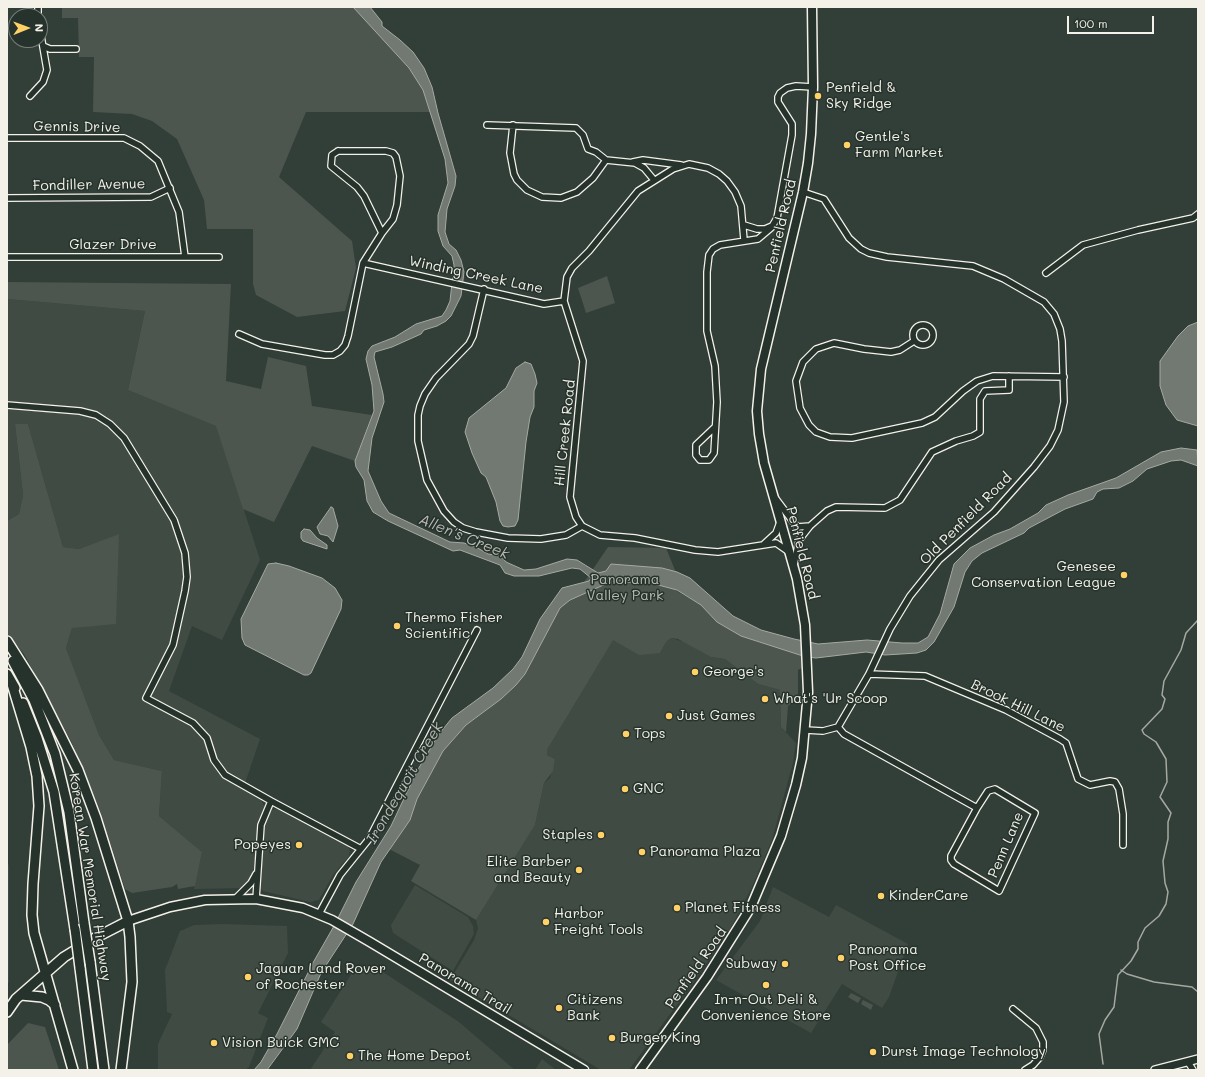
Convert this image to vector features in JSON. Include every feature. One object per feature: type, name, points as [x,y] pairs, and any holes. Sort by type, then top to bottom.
[{"type":"main road","name":"Penfield Road","points":[[640,1070],[707,977],[751,907],[781,836],[796,785],[805,730],[808,692],[808,665],[801,597],[794,566],[768,475],[760,440],[757,417],[761,369],[803,192],[811,134],[813,87],[812,7]]},
{"type":"main road","points":[[7,642],[38,690],[78,770],[96,818],[128,921],[131,945],[132,982],[121,1070]]},
{"type":"main road","name":"Korean War Memorial Highway","points":[[7,651],[34,700],[55,754],[69,812],[104,1070]]},
{"type":"main road","name":"Korean War Memorial Highway","points":[[7,674],[38,738],[54,792],[94,1070]]},
{"type":"main road","points":[[12,684],[31,747],[37,776],[39,806],[33,884],[32,915],[34,933],[56,1005],[73,1070]]},
{"type":"main road","name":"Panorama Trail","points":[[128,921],[158,910],[192,902],[236,898],[256,899],[295,906],[319,914],[354,932],[584,1070]]},
{"type":"main road","points":[[7,1012],[21,995],[45,973],[80,947],[128,921]]},
{"type":"main road","points":[[21,995],[42,997],[56,1005]]},
{"type":"street","points":[[30,96],[46,76],[47,64],[44,48]]},
{"type":"street","points":[[48,48],[76,49]]},
{"type":"street","points":[[715,427],[696,444],[696,455],[700,460],[709,460],[714,453],[717,402],[715,366],[707,331],[707,263],[709,255],[717,247],[744,240],[758,239],[773,226],[777,218],[792,135],[792,124],[778,102],[778,97],[787,88],[796,86],[813,87]]},
{"type":"street","points":[[487,125],[576,128],[583,135],[588,149],[596,152],[606,160],[629,162],[643,160],[684,166]]},
{"type":"street","points":[[513,125],[510,153],[514,174],[527,190],[542,198],[562,198],[577,192],[593,178],[606,160]]},
{"type":"street","name":"Gennis Drive","points":[[7,138],[124,138],[140,146],[158,161],[180,212],[185,257]]},
{"type":"street","points":[[239,334],[262,344],[325,355],[333,355],[340,351],[345,345],[362,263],[393,219],[397,205],[400,176],[396,158],[393,153],[386,151],[336,151],[330,158],[331,166],[360,191],[382,233]]},
{"type":"street","points":[[629,162],[644,168],[654,180]]},
{"type":"street","points":[[564,301],[567,277],[572,268],[589,251],[634,195],[654,180],[673,169],[690,164],[708,168],[727,181],[735,192],[741,206],[744,225],[744,240]]},
{"type":"street","name":"Fondiller Avenue","points":[[7,198],[151,197],[170,188]]},
{"type":"street","name":"Old Penfield Road","points":[[803,192],[824,199],[849,238],[861,249],[887,257],[973,266],[1004,279],[1044,302],[1054,314],[1060,329],[1064,377],[1062,415],[1058,430],[1050,446],[1002,505],[973,532],[939,560],[910,596],[890,629],[869,674],[838,727]]},
{"type":"street","points":[[1046,273],[1083,245],[1138,230],[1193,218],[1198,214]]},
{"type":"street","points":[[744,225],[765,229],[773,226]]},
{"type":"street","name":"Glazer Drive","points":[[7,257],[219,257]]},
{"type":"street","name":"Winding Creek Lane","points":[[362,263],[466,285],[544,304],[564,301]]},
{"type":"street","points":[[484,290],[470,344],[436,378],[425,394],[418,415],[418,441],[427,480],[444,511],[454,522],[463,528],[476,532],[508,538],[541,539],[566,535],[582,526],[600,535],[635,538],[695,550],[718,552],[740,550],[764,544],[776,543],[790,554]]},
{"type":"street","name":"Hill Creek Road","points":[[564,301],[583,361],[570,486],[570,497],[576,517],[582,526]]},
{"type":"street","points":[[914,341],[900,350],[891,352],[881,352],[834,343],[816,349],[802,362],[796,381],[800,408],[809,425],[816,432],[830,437],[844,438],[922,423],[935,417],[963,391],[977,381],[993,376],[1064,377]]},
{"type":"street","points":[[794,566],[799,540],[808,531],[810,526],[827,511],[836,507],[885,508],[900,500],[932,452],[980,432],[980,399],[985,391],[1009,390],[1009,376]]},
{"type":"street","points":[[7,405],[80,411],[96,415],[110,424],[124,438],[174,520],[180,535],[187,567],[185,591],[173,645],[146,698],[193,723],[201,729],[207,738],[218,767],[225,775],[361,849]]},
{"type":"street","points":[[775,498],[797,527],[810,526]]},
{"type":"street","points":[[764,544],[776,533],[781,519]]},
{"type":"street","points":[[319,914],[335,882],[369,839],[477,630]]},
{"type":"street","name":"Brook Hill Lane","points":[[869,674],[925,676],[1006,710],[1066,743],[1078,779],[1090,786],[1110,781],[1114,782],[1119,789],[1123,814],[1123,845]]},
{"type":"street","points":[[805,730],[822,730],[838,727],[845,734],[978,808]]},
{"type":"street","name":"Penn Lane","points":[[995,789],[1035,813],[999,891],[954,864],[951,856],[978,808],[988,791],[995,789]]},
{"type":"street","points":[[256,899],[260,825],[271,801]]},
{"type":"street","points":[[236,898],[251,883],[258,870]]},
{"type":"street","points":[[1013,1009],[1036,1028],[1043,1042],[1043,1050],[1040,1057],[1033,1065],[1024,1070]]},
{"type":"street","points":[[1154,1070],[1198,1059]]},
{"type":"street","points":[[1188,1062],[1193,1070]]},
{"type":"shaded area","points":[[353,7],[370,7],[382,22],[382,26],[413,52],[424,68],[432,87],[456,176],[455,186],[447,209],[445,232],[449,244],[456,250],[461,260],[464,272],[461,296],[451,316],[446,321],[437,326],[424,330],[421,334],[392,347],[375,352],[374,357],[384,402],[372,438],[368,471],[381,501],[389,513],[450,542],[464,543],[476,547],[488,554],[501,556],[506,562],[524,570],[536,569],[567,559],[577,560],[598,573],[606,571],[611,564],[662,568],[677,572],[690,578],[733,616],[761,630],[794,639],[818,644],[867,640],[918,643],[928,637],[940,614],[954,564],[970,548],[994,535],[1010,529],[1038,513],[1046,505],[1068,495],[1116,478],[1161,452],[1181,448],[1197,450],[1198,466],[1181,460],[1171,461],[1147,469],[1133,481],[1119,488],[1103,489],[1097,492],[1093,499],[1065,509],[1029,528],[1024,533],[982,553],[972,561],[965,572],[954,607],[934,642],[926,650],[917,653],[885,655],[866,652],[816,658],[806,657],[741,636],[717,622],[701,605],[677,590],[647,582],[608,583],[570,600],[560,608],[525,674],[516,685],[501,699],[466,725],[443,751],[417,799],[410,820],[381,862],[353,924],[321,973],[297,1029],[267,1070],[254,1070],[261,1062],[277,1034],[356,882],[391,826],[417,771],[439,734],[452,718],[493,688],[513,669],[522,657],[540,619],[562,588],[589,581],[591,578],[580,569],[572,568],[539,576],[514,576],[505,573],[500,565],[460,550],[453,551],[388,521],[373,512],[367,501],[364,480],[356,467],[355,461],[374,411],[372,385],[366,359],[368,351],[372,346],[395,337],[416,324],[442,316],[450,301],[454,265],[452,256],[443,246],[438,231],[438,215],[448,183],[445,159],[423,90],[409,68]]},
{"type":"shaded area","points":[[7,299],[145,311],[128,390],[217,426],[260,560],[222,640],[192,626],[169,691],[260,739],[243,789],[260,798],[264,806],[257,824],[256,855],[252,877],[246,886],[242,888],[194,889],[202,852],[159,816],[162,771],[114,760],[99,735],[66,648],[72,628],[118,535],[79,549],[63,547],[28,424],[15,424],[23,495],[19,514],[7,521]]},
{"type":"shaded area","points":[[1198,322],[1198,426],[1177,420],[1166,405],[1160,386],[1160,361],[1178,336],[1188,326]]},
{"type":"shaded area","points":[[525,362],[531,364],[537,383],[534,391],[534,407],[530,417],[526,442],[518,520],[515,526],[508,527],[503,526],[500,521],[496,502],[486,477],[481,473],[472,453],[465,432],[469,418],[506,388],[516,368]]},
{"type":"shaded area","points":[[331,507],[333,508],[338,526],[333,542],[328,536],[320,534],[317,527]]},
{"type":"shaded area","points":[[304,529],[310,530],[317,538],[327,545],[327,549],[303,541],[301,538],[301,532]]},
{"type":"shaded area","points":[[276,563],[322,578],[335,588],[342,600],[341,609],[311,673],[308,675],[304,675],[245,645],[242,638],[241,619],[268,564]]},
{"type":"shaded area","name":"Panorama Plaza","points":[[671,638],[688,643],[711,657],[725,659],[758,684],[780,690],[781,727],[796,743],[793,763],[772,840],[751,889],[730,929],[693,983],[629,1070],[601,1070],[450,980],[474,940],[478,928],[476,920],[535,825],[544,783],[550,778],[555,759],[547,755],[547,750],[613,639],[660,653],[666,642]]},
{"type":"shaded area","points":[[277,808],[346,844],[350,850],[349,856],[333,875],[319,900],[310,902],[263,891],[259,887],[264,823],[269,812]]},
{"type":"shaded area","points":[[7,863],[9,865],[9,982],[7,984]]},
{"type":"shaded area","points":[[415,885],[468,917],[473,926],[474,934],[453,971],[393,933],[391,925]]},
{"type":"shaded area","points":[[773,887],[829,917],[836,905],[908,944],[889,997],[882,1008],[842,984],[811,1033],[716,980],[760,921]]},
{"type":"shaded area","points":[[222,924],[287,926],[288,953],[258,1013],[268,1018],[249,1067],[245,1070],[158,1070],[158,1044],[172,1014],[167,1012],[165,970],[180,931],[194,925]]},
{"type":"shaded area","points":[[357,965],[374,966],[459,1022],[515,1070],[310,1070],[335,1032],[321,1022]]},
{"type":"shaded area","points":[[542,1059],[556,1070],[535,1070]]},
{"type":"green space","points":[[62,7],[353,7],[409,68],[423,90],[430,112],[306,112],[279,177],[352,241],[356,268],[345,311],[297,317],[256,295],[253,284],[253,229],[207,229],[204,200],[177,139],[152,121],[132,114],[93,112],[94,57],[79,57],[78,18],[62,18]]},
{"type":"green space","points":[[607,276],[615,303],[586,313],[578,288]]},
{"type":"green space","points":[[7,282],[231,284],[226,381],[261,389],[268,357],[306,366],[312,406],[372,415],[355,461],[312,446],[274,522],[243,509],[216,426],[128,390],[145,311],[7,299]]},
{"type":"green space","points":[[15,424],[28,424],[63,547],[79,549],[119,534],[116,624],[72,628],[66,648],[99,735],[114,760],[162,771],[159,816],[202,852],[195,886],[178,889],[177,884],[172,887],[132,893],[125,889],[99,808],[72,743],[24,654],[7,633],[7,521],[19,514],[23,495]]},
{"type":"green space","name":"Panorama Valley Park","points":[[608,547],[666,548],[677,575],[670,587],[701,605],[717,622],[741,636],[802,656],[802,668],[798,670],[798,698],[788,706],[786,732],[781,727],[780,690],[758,684],[725,659],[711,657],[678,639],[671,638],[666,642],[660,653],[639,655],[613,640],[547,750],[547,755],[555,759],[553,771],[544,783],[535,825],[476,920],[411,881],[420,865],[389,849],[410,820],[417,799],[443,751],[466,725],[501,699],[525,674],[560,608],[574,597]]},
{"type":"green space","points":[[851,993],[861,998],[858,1003],[848,997]]},
{"type":"green space","points":[[863,1000],[873,1005],[871,1010],[861,1004]]},
{"type":"green space","points":[[28,1023],[45,1027],[59,1070],[7,1070],[7,1045]]},
{"type":"waterway","points":[[1103,1064],[1099,1034],[1105,1020],[1114,1007],[1118,975],[1131,961],[1138,949],[1138,942],[1145,928],[1159,916],[1166,904],[1168,892],[1165,883],[1163,861],[1168,839],[1168,822],[1171,813],[1160,797],[1167,782],[1166,759],[1156,742],[1144,734],[1142,730],[1162,709],[1165,699],[1162,695],[1164,681],[1181,650],[1186,633],[1198,620]]},
{"type":"waterway","points":[[1121,970],[1127,974],[1154,982],[1192,987],[1198,992]]},
{"type":"place","name":"Penfield & Sky Ridge","points":[[818,96]]},
{"type":"place","name":"Gentle's Farm Market","points":[[847,145]]},
{"type":"place","name":"Genesee Conservation League","points":[[1124,575]]},
{"type":"place","name":"Thermo Fisher Scientific","points":[[397,626]]},
{"type":"place","name":"George's","points":[[695,672]]},
{"type":"place","name":"What's 'Ur Scoop","points":[[765,699]]},
{"type":"place","name":"Just Games","points":[[669,716]]},
{"type":"place","name":"Tops","points":[[626,734]]},
{"type":"place","name":"GNC","points":[[625,789]]},
{"type":"place","name":"Staples","points":[[601,835]]},
{"type":"place","name":"Popeyes","points":[[299,845]]},
{"type":"place","name":"Panorama Plaza","points":[[642,852]]},
{"type":"place","name":"Elite Barber and Beauty","points":[[579,870]]},
{"type":"place","name":"KinderCare","points":[[881,896]]},
{"type":"place","name":"Planet Fitness","points":[[677,908]]},
{"type":"place","name":"Harbor Freight Tools","points":[[546,922]]},
{"type":"place","name":"Panorama Post Office","points":[[841,958]]},
{"type":"place","name":"Subway","points":[[785,964]]},
{"type":"place","name":"Jaguar Land Rover of Rochester","points":[[248,977]]},
{"type":"place","name":"In-n-Out Deli & Convenience Store","points":[[766,985]]},
{"type":"place","name":"Citizens Bank","points":[[559,1008]]},
{"type":"place","name":"Burger King","points":[[612,1038]]},
{"type":"place","name":"Vision Buick GMC","points":[[214,1043]]},
{"type":"place","name":"Durst Image Technology","points":[[873,1052]]},
{"type":"place","name":"The Home Depot","points":[[350,1056]]},
{"type":"water label","name":"Allen's Creek","points":[[464,537]]},
{"type":"water label","name":"Irondequoit Creek","points":[[405,783]]}]
